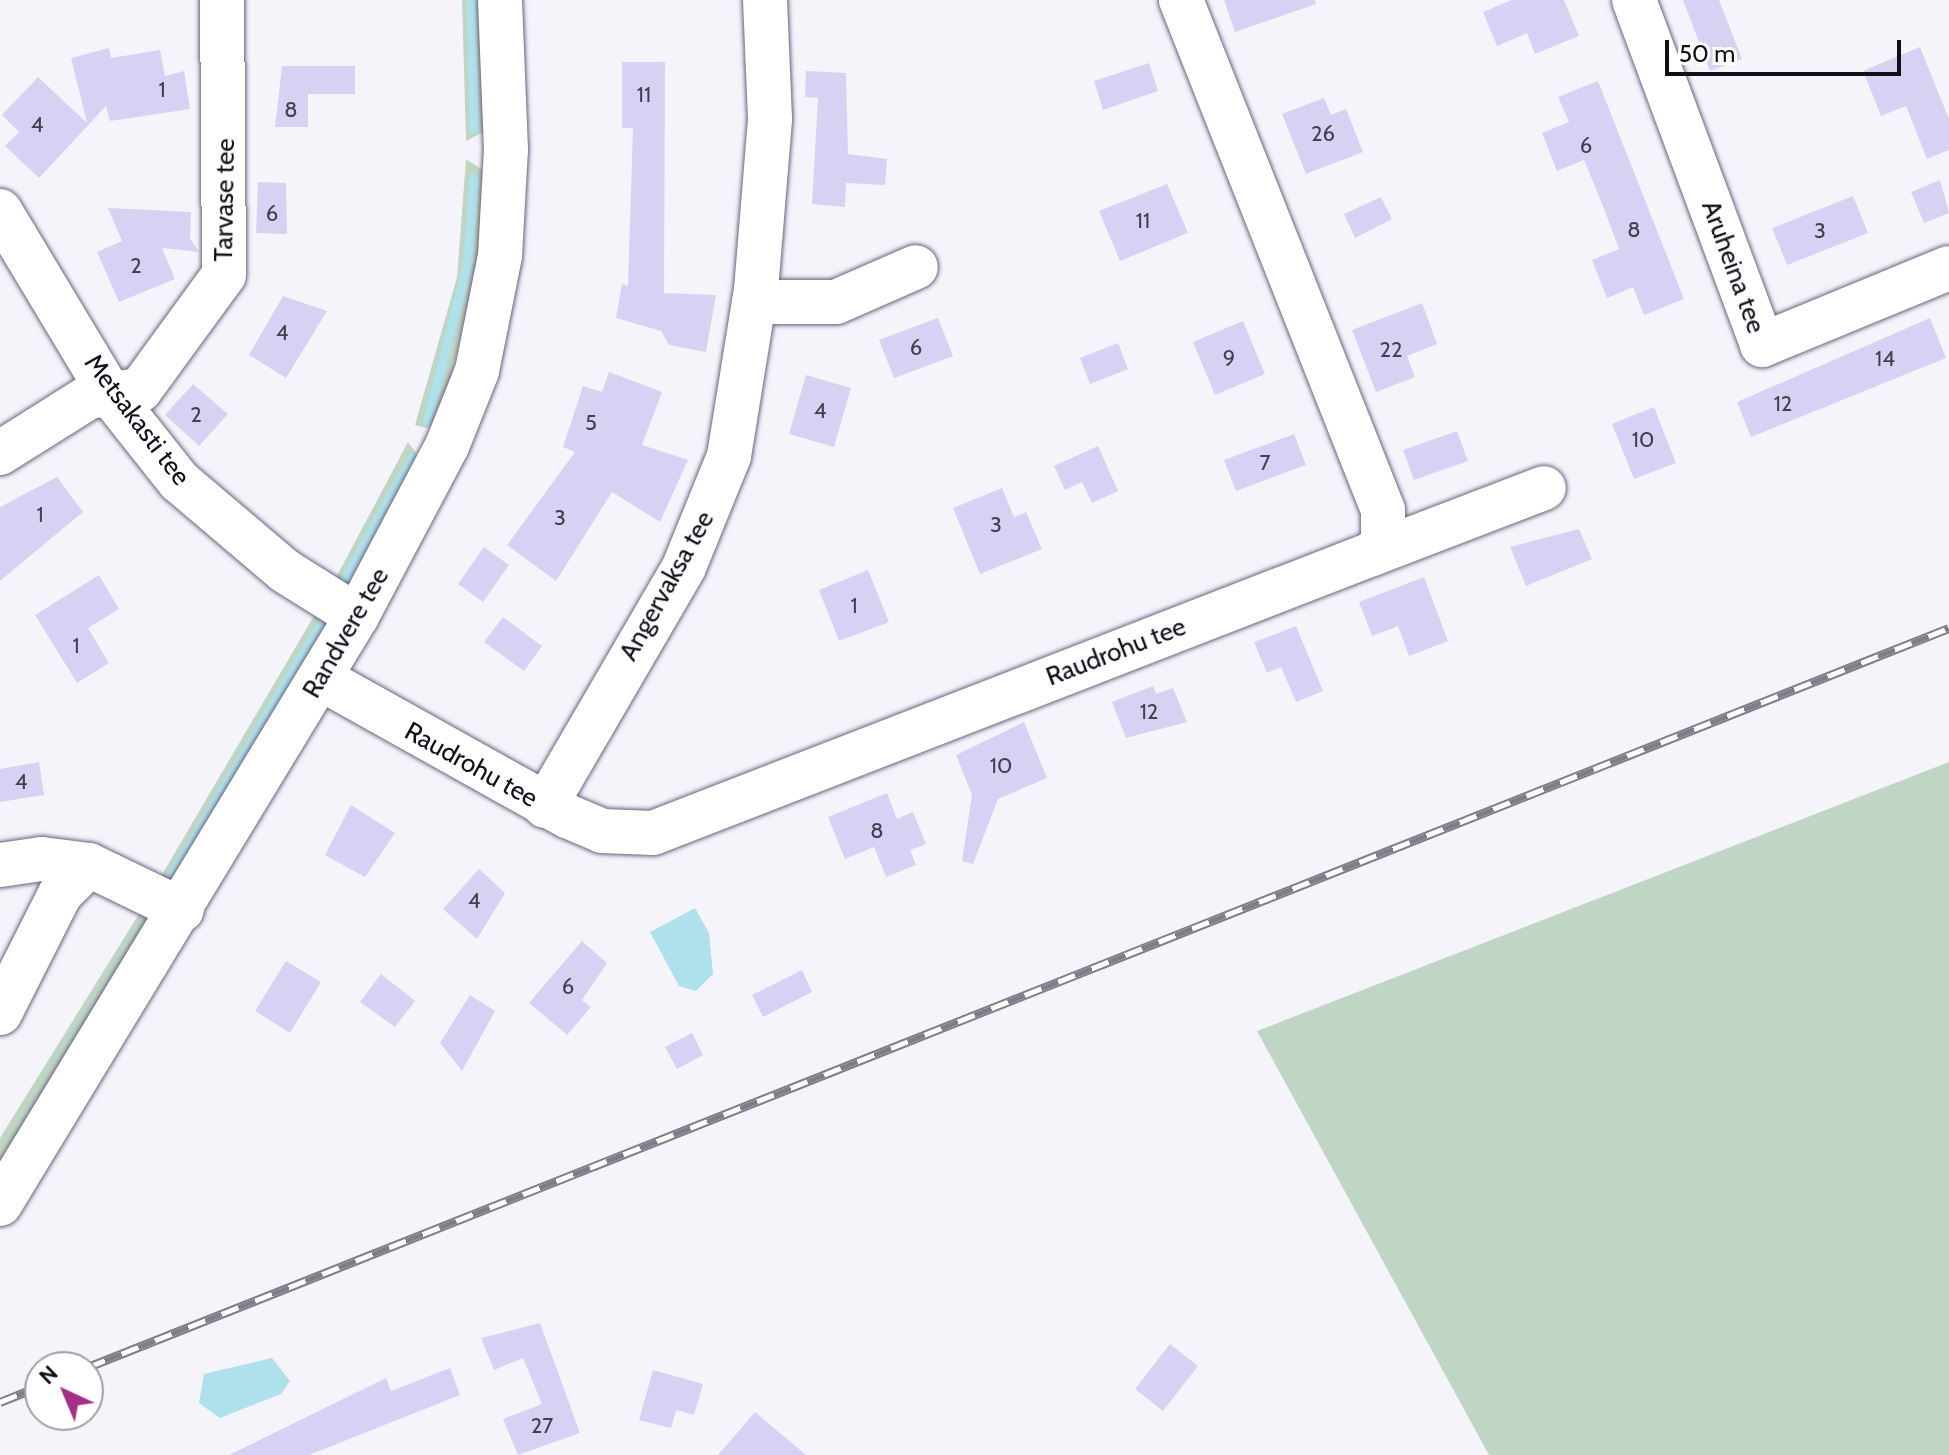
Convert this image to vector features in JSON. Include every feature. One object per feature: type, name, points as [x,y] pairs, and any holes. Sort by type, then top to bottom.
[{"type":"street","name":"Tarvase tee","points":[[0,453],[89,397],[140,390],[224,275],[222,0]]},
{"type":"street","name":"Randvere tee","points":[[0,1204],[182,910],[357,616],[424,496],[477,371],[500,256],[506,165],[500,0]]},
{"type":"street","name":"Angervaksa tee","points":[[545,806],[709,518],[729,456],[754,302],[770,119],[765,0]]},
{"type":"street","points":[[1181,0],[1383,510],[1383,543],[1372,554]]},
{"type":"street","name":"Aruheina tee","points":[[1634,0],[1762,345],[1949,268]]},
{"type":"street","name":"Metsakasti tee","points":[[0,211],[110,394],[179,481],[285,571],[357,616]]},
{"type":"street","points":[[754,302],[836,302],[916,267]]},
{"type":"street","name":"Raudrohu tee","points":[[320,678],[545,806],[602,831],[675,830],[909,731],[1544,488]]},
{"type":"street","points":[[0,865],[42,859],[89,865],[182,910]]},
{"type":"street","points":[[0,1013],[60,894],[89,865]]},
{"type":"green space","points":[[462,0],[480,0],[483,132],[466,141]]},
{"type":"green space","points":[[466,159],[486,172],[479,260],[447,393],[436,423],[426,428],[415,425],[457,277]]},
{"type":"green space","points":[[408,442],[420,459],[351,588],[330,589]]},
{"type":"green space","points":[[321,604],[331,621],[176,885],[157,883]]},
{"type":"green space","points":[[1949,762],[1949,1455],[1489,1455],[1257,1031]]},
{"type":"green space","points":[[147,901],[156,917],[0,1172],[0,1138]]},
{"type":"water","points":[[695,908],[709,933],[713,974],[696,991],[679,986],[650,932]]},
{"type":"water","points":[[272,1358],[290,1381],[281,1394],[220,1418],[199,1403],[204,1374]]},
{"type":"building","points":[[1224,0],[1315,0],[1316,4],[1235,32]]},
{"type":"building","points":[[1512,0],[1564,0],[1579,36],[1535,54],[1527,33],[1497,46],[1483,12]]},
{"type":"building","points":[[1683,0],[1719,0],[1742,59],[1710,71]]},
{"type":"building","points":[[1920,47],[1949,119],[1949,150],[1927,159],[1906,106],[1881,116],[1863,71]]},
{"type":"building","points":[[109,48],[111,58],[160,50],[165,76],[184,71],[190,109],[110,121],[106,106],[39,178],[5,146],[19,132],[2,115],[38,77],[87,123],[71,58]]},
{"type":"building","points":[[622,62],[665,62],[664,293],[716,295],[706,352],[669,345],[661,331],[616,318],[622,284],[628,286],[633,128],[622,128]]},
{"type":"building","points":[[1149,63],[1158,91],[1103,110],[1094,81]]},
{"type":"building","points":[[282,66],[355,66],[355,94],[308,94],[308,127],[275,127]]},
{"type":"building","points":[[806,71],[846,73],[848,154],[887,159],[885,185],[846,183],[845,207],[812,204],[818,98],[805,97]]},
{"type":"building","points":[[1598,81],[1684,299],[1644,315],[1633,287],[1607,298],[1592,260],[1619,249],[1603,206],[1584,160],[1557,171],[1542,133],[1569,122],[1558,97]]},
{"type":"building","points":[[1324,98],[1331,115],[1346,109],[1363,152],[1306,174],[1282,114]]},
{"type":"building","points":[[1940,180],[1949,213],[1924,223],[1911,192]]},
{"type":"building","points":[[258,182],[286,183],[287,234],[256,233]]},
{"type":"building","points":[[1167,184],[1188,233],[1120,261],[1099,211]]},
{"type":"building","points":[[1853,196],[1868,233],[1787,265],[1772,228]]},
{"type":"building","points":[[1381,197],[1392,219],[1355,238],[1344,214]]},
{"type":"building","points":[[108,208],[191,212],[190,238],[199,252],[162,248],[175,279],[119,302],[97,252],[122,241]]},
{"type":"building","points":[[283,296],[327,311],[286,378],[249,355]]},
{"type":"building","points":[[1422,303],[1437,344],[1407,356],[1415,377],[1376,392],[1352,330]]},
{"type":"building","points":[[938,318],[953,356],[894,378],[879,340]]},
{"type":"building","points":[[1930,318],[1946,358],[1751,437],[1737,402]]},
{"type":"building","points":[[1243,321],[1265,374],[1215,395],[1193,342]]},
{"type":"building","points":[[1118,343],[1128,369],[1090,384],[1080,358]]},
{"type":"building","points":[[609,372],[662,392],[642,445],[688,460],[660,522],[612,492],[556,581],[507,545],[575,452],[563,447],[583,386],[602,392]]},
{"type":"building","points":[[806,375],[851,388],[834,447],[789,434]]},
{"type":"building","points":[[193,384],[228,414],[199,446],[165,415]]},
{"type":"building","points":[[1654,407],[1676,463],[1634,479],[1612,424]]},
{"type":"building","points":[[1457,431],[1468,461],[1414,480],[1403,450]]},
{"type":"building","points":[[1294,434],[1306,465],[1236,491],[1224,460]]},
{"type":"building","points":[[1098,446],[1118,491],[1092,503],[1082,482],[1065,490],[1054,466]]},
{"type":"building","points":[[57,477],[83,512],[0,581],[0,507]]},
{"type":"building","points":[[1002,488],[1014,517],[1026,512],[1042,549],[980,574],[953,508]]},
{"type":"building","points":[[1579,529],[1592,559],[1526,586],[1510,547]]},
{"type":"building","points":[[484,547],[509,565],[483,602],[458,584]]},
{"type":"building","points":[[868,570],[889,622],[839,641],[819,590]]},
{"type":"building","points":[[99,575],[119,609],[88,628],[109,663],[77,683],[35,615]]},
{"type":"building","points":[[1424,577],[1448,641],[1409,656],[1398,626],[1372,636],[1359,602]]},
{"type":"building","points":[[503,617],[542,646],[524,671],[484,642]]},
{"type":"building","points":[[1296,626],[1323,691],[1296,702],[1281,667],[1267,673],[1254,642]]},
{"type":"building","points":[[1153,686],[1156,694],[1173,688],[1187,722],[1126,738],[1112,702]]},
{"type":"building","points":[[1024,722],[1047,778],[998,799],[973,864],[962,861],[972,795],[956,755]]},
{"type":"building","points":[[39,762],[44,795],[0,802],[0,769]]},
{"type":"building","points":[[887,793],[897,819],[913,812],[926,844],[910,850],[916,865],[886,877],[874,847],[845,859],[828,817]]},
{"type":"building","points":[[351,805],[395,833],[365,877],[325,855]]},
{"type":"building","points":[[479,869],[505,893],[477,939],[443,909]]},
{"type":"building","points":[[582,941],[607,963],[582,1000],[591,1007],[567,1035],[529,1003]]},
{"type":"building","points":[[286,961],[321,982],[290,1033],[255,1011]]},
{"type":"building","points":[[802,970],[812,992],[763,1017],[752,995]]},
{"type":"building","points":[[381,974],[415,1001],[395,1027],[360,1002]]},
{"type":"building","points":[[470,995],[495,1011],[462,1071],[440,1043]]},
{"type":"building","points":[[692,1033],[703,1055],[677,1069],[665,1047]]},
{"type":"building","points":[[540,1323],[580,1433],[518,1455],[503,1419],[542,1404],[523,1358],[494,1370],[481,1338]]},
{"type":"building","points":[[1170,1344],[1198,1366],[1163,1411],[1135,1389]]},
{"type":"building","points":[[450,1368],[460,1395],[309,1455],[229,1455],[386,1378],[391,1391]]},
{"type":"building","points":[[653,1370],[703,1384],[694,1415],[676,1410],[671,1428],[639,1420]]},
{"type":"building","points":[[755,1412],[806,1455],[718,1455]]},
{"type":"waterway","points":[[471,0],[474,129]]},
{"type":"waterway","points":[[427,421],[467,265],[474,177]]},
{"type":"waterway","points":[[344,580],[412,457]]},
{"type":"waterway","points":[[172,875],[321,623]]},
{"type":"railway","points":[[104,1361],[1949,628]]},
{"type":"railway","points":[[0,1402],[24,1392]]}]
